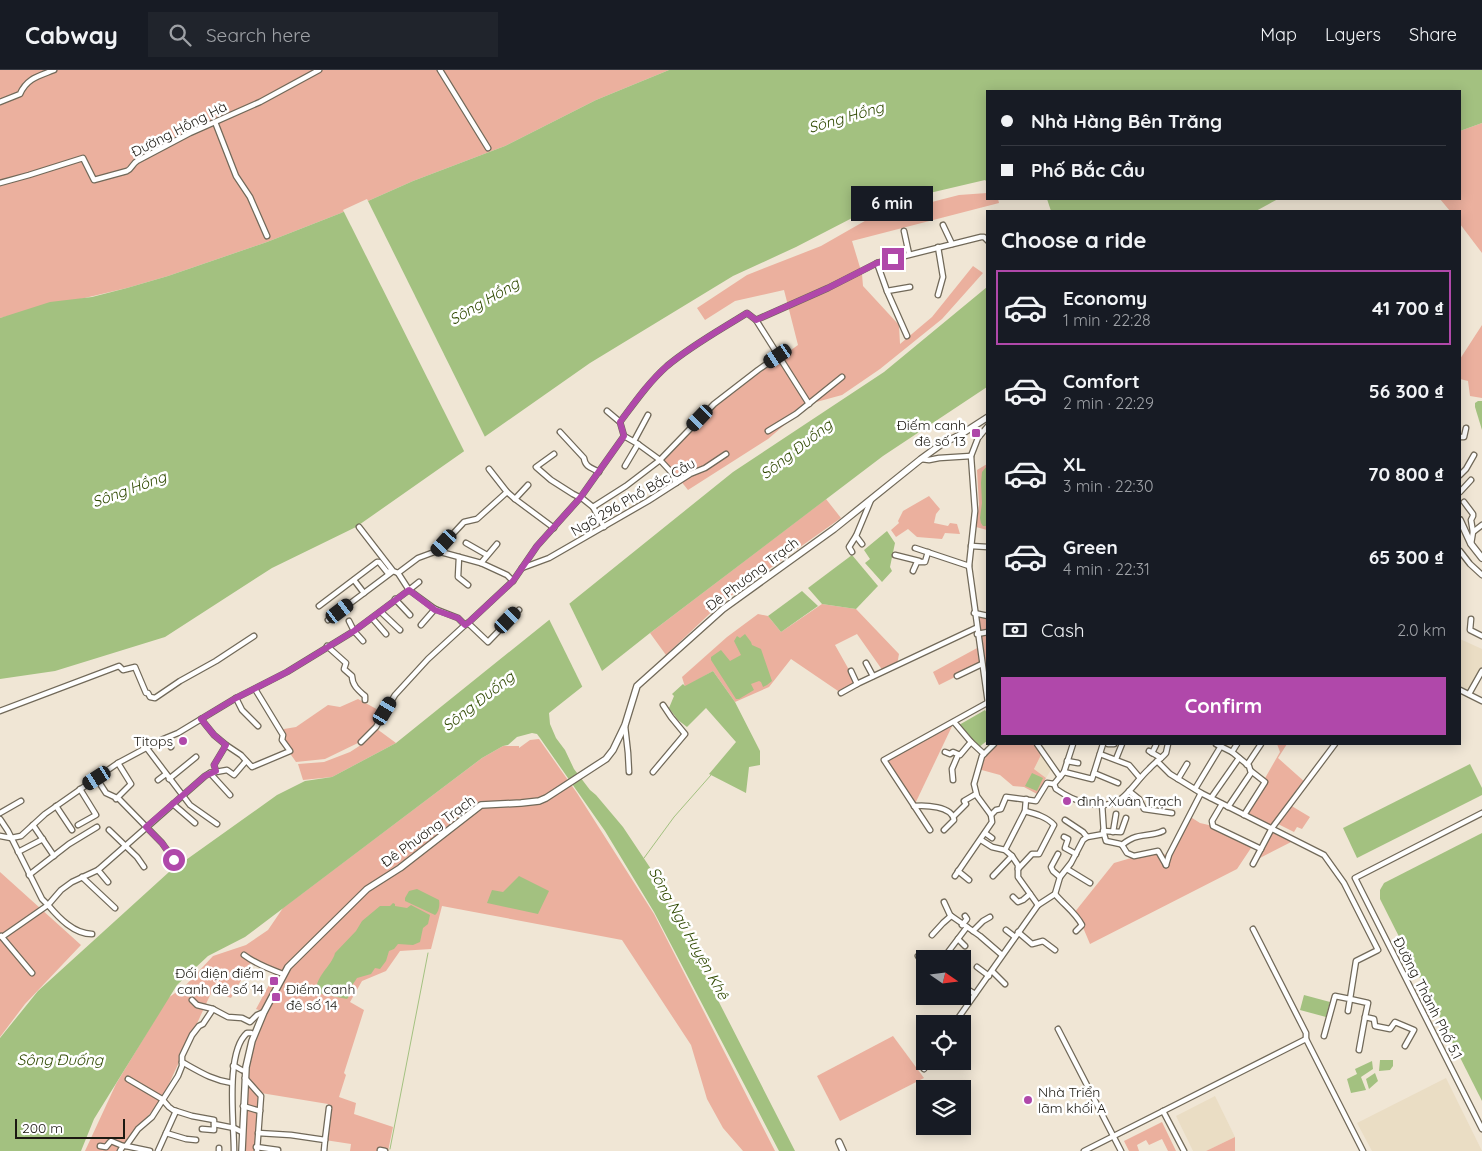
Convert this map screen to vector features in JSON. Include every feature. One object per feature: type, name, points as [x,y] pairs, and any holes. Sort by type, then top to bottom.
[{"type":"main road","name":"Đê Phương Trạch","points":[[242,1151],[245,1071],[252,1041],[264,1012],[288,966],[367,889],[400,868],[482,805],[539,801],[606,759],[613,750],[625,725],[637,686],[723,608],[834,529],[920,459],[943,443],[960,435],[986,418]]},
{"type":"main road","points":[[1461,522],[1471,544],[1482,558]]},
{"type":"main road","points":[[839,1142],[843,1151]]},
{"type":"street","points":[[0,102],[20,94],[24,85],[31,80],[54,70]]},
{"type":"street","name":"Đường Hồng Hà","points":[[0,183],[29,176],[83,158],[94,180],[130,170],[132,164],[137,161],[190,133],[260,102],[319,70]]},
{"type":"street","points":[[440,70],[488,148]]},
{"type":"street","points":[[215,122],[236,176],[250,197],[267,236]]},
{"type":"street","points":[[943,225],[952,244]]},
{"type":"street","points":[[904,231],[910,254]]},
{"type":"street","points":[[756,320],[828,288],[877,263],[981,236],[986,240]]},
{"type":"street","points":[[938,247],[943,278],[938,295]]},
{"type":"street","points":[[877,263],[907,336]]},
{"type":"street","points":[[887,291],[910,287]]},
{"type":"street","points":[[620,422],[656,377],[678,357],[747,313],[756,320],[809,404]]},
{"type":"street","points":[[592,508],[626,486],[660,460],[714,404],[778,356]]},
{"type":"street","points":[[768,431],[796,414],[842,377]]},
{"type":"street","points":[[607,411],[620,422],[624,436],[636,442],[660,460],[672,473],[676,483]]},
{"type":"street","points":[[625,466],[648,415]]},
{"type":"street","points":[[986,428],[978,438],[971,456],[975,512],[969,566],[986,691]]},
{"type":"street","points":[[1461,437],[1464,437],[1466,428]]},
{"type":"street","points":[[560,432],[584,458],[587,465],[599,472]]},
{"type":"street","points":[[361,742],[376,727],[394,695],[428,659],[513,581],[537,546],[580,498],[624,436]]},
{"type":"street","points":[[554,454],[536,467],[551,480],[592,508],[604,527]]},
{"type":"street","name":"Ngõ 296 Phố Bắc Cầu","points":[[522,568],[549,558],[726,454]]},
{"type":"street","points":[[1461,474],[1474,455]]},
{"type":"street","points":[[920,459],[929,460],[971,456]]},
{"type":"street","points":[[490,469],[507,492],[554,528]]},
{"type":"street","points":[[1461,491],[1471,480]]},
{"type":"street","points":[[515,499],[528,485]]},
{"type":"street","points":[[328,620],[394,571],[418,558],[437,551],[464,522],[477,519],[507,492]]},
{"type":"street","points":[[852,552],[849,545],[856,536],[872,499]]},
{"type":"street","points":[[1464,502],[1473,514],[1471,520],[1473,532],[1471,544]]},
{"type":"street","points":[[1473,532],[1482,524]]},
{"type":"street","points":[[359,527],[409,590],[435,610],[458,618],[488,642],[519,610]]},
{"type":"street","points":[[856,536],[862,544]]},
{"type":"street","points":[[466,543],[487,555]]},
{"type":"street","points":[[482,562],[497,544]]},
{"type":"street","points":[[971,546],[986,547]]},
{"type":"street","points":[[915,548],[969,566]]},
{"type":"street","points":[[437,551],[482,562],[507,575],[513,581]]},
{"type":"street","points":[[895,555],[925,562],[928,552]]},
{"type":"street","points":[[1461,552],[1482,575]]},
{"type":"street","points":[[459,557],[458,577],[468,585]]},
{"type":"street","points":[[913,571],[916,562],[919,561]]},
{"type":"street","points":[[319,606],[376,562],[379,562],[387,572],[394,571]]},
{"type":"street","points":[[354,580],[364,593]]},
{"type":"street","points":[[0,836],[11,838],[21,836],[56,806],[118,763],[287,672],[354,631],[419,582]]},
{"type":"street","points":[[395,599],[410,614]]},
{"type":"street","points":[[422,625],[435,610]]},
{"type":"street","points":[[381,612],[400,630]]},
{"type":"street","points":[[974,613],[986,616]]},
{"type":"street","points":[[373,618],[386,634]]},
{"type":"street","points":[[1471,619],[1470,630],[1482,636]]},
{"type":"street","points":[[349,621],[354,631],[363,641]]},
{"type":"street","points":[[841,693],[976,628]]},
{"type":"street","points":[[977,634],[986,632]]},
{"type":"street","points":[[0,711],[119,666],[123,670],[135,667],[146,693],[150,697],[155,698],[254,636]]},
{"type":"street","points":[[327,646],[346,662],[344,669],[352,676],[352,681],[357,690],[365,696],[365,700]]},
{"type":"street","points":[[866,663],[873,676]]},
{"type":"street","points":[[957,676],[984,667]]},
{"type":"street","points":[[851,670],[857,684]]},
{"type":"street","points":[[1469,694],[1482,671]]},
{"type":"street","points":[[201,719],[214,735],[241,755],[252,768],[290,751],[282,740],[283,735],[255,690]]},
{"type":"street","points":[[1461,690],[1482,701]]},
{"type":"street","points":[[236,698],[242,710],[258,726]]},
{"type":"street","points":[[930,830],[884,760],[986,704]]},
{"type":"street","points":[[653,772],[685,734],[663,705]]},
{"type":"street","points":[[954,722],[984,754]]},
{"type":"street","points":[[625,725],[629,772]]},
{"type":"street","points":[[167,738],[171,747]]},
{"type":"street","points":[[953,780],[952,769],[958,755],[962,754],[971,742]]},
{"type":"street","points":[[216,771],[214,765],[226,745]]},
{"type":"street","points":[[954,876],[992,822],[991,815],[976,794],[974,784],[982,756],[993,745]]},
{"type":"street","points":[[1038,745],[1060,777]]},
{"type":"street","points":[[1054,784],[1064,772],[1073,745]]},
{"type":"street","points":[[1064,772],[1091,780],[1103,745]]},
{"type":"street","points":[[1116,760],[1122,745]]},
{"type":"street","points":[[1156,745],[1150,752],[1170,774],[1222,804],[1324,855],[1344,883],[1378,950],[1356,961],[1348,1011]]},
{"type":"street","points":[[1054,784],[1056,790],[1083,803],[1102,804],[1116,801],[1129,791],[1166,753],[1168,745]]},
{"type":"street","points":[[1195,789],[1218,745],[1232,752],[1265,782],[1244,815]]},
{"type":"street","points":[[1232,752],[1236,745]]},
{"type":"street","points":[[1247,764],[1260,745]]},
{"type":"street","points":[[1253,864],[1272,828],[1334,745]]},
{"type":"street","points":[[146,747],[190,805],[217,824]]},
{"type":"street","points":[[945,752],[950,754],[953,752],[958,755]]},
{"type":"street","points":[[1100,754],[1131,766],[1140,778]]},
{"type":"street","points":[[169,779],[196,757]]},
{"type":"street","points":[[1211,798],[1239,758]]},
{"type":"street","points":[[32,973],[1,936],[48,905],[61,890],[98,870],[210,773],[227,770],[234,775],[246,760]]},
{"type":"street","points":[[1068,761],[1078,764]]},
{"type":"street","points":[[116,799],[131,784],[118,763]]},
{"type":"street","points":[[1178,779],[1187,764]]},
{"type":"street","points":[[1228,807],[1251,775],[1252,770]]},
{"type":"street","points":[[210,773],[230,796]]},
{"type":"street","points":[[1094,773],[1118,783]]},
{"type":"street","points":[[158,780],[166,774]]},
{"type":"street","points":[[97,778],[106,792],[119,799],[162,843],[174,860]]},
{"type":"street","points":[[991,815],[996,810],[1001,809],[1006,797],[1036,801],[1047,783],[1054,784]]},
{"type":"street","points":[[78,825],[96,815],[80,789]]},
{"type":"street","points":[[1129,791],[1139,799],[1144,809],[1172,813]]},
{"type":"street","points":[[1161,854],[1166,865],[1202,793]]},
{"type":"street","points":[[944,830],[966,804],[964,801],[976,794]]},
{"type":"street","points":[[1005,850],[1025,811],[1026,799]]},
{"type":"street","points":[[0,813],[21,801]]},
{"type":"street","points":[[173,804],[195,823]]},
{"type":"street","points":[[1102,804],[1104,833],[1107,841],[1122,845],[1127,853],[1134,856],[1155,851],[1170,855]]},
{"type":"street","points":[[1222,804],[1212,821],[1213,826],[1261,849]]},
{"type":"street","points":[[56,806],[72,830]]},
{"type":"street","points":[[914,806],[938,808],[954,816]]},
{"type":"street","points":[[1018,868],[1032,854],[1039,854],[1054,825],[1042,816],[1025,811]]},
{"type":"street","name":"Đường Thành Phố 5.1","points":[[1482,813],[1355,878],[1482,1129]]},
{"type":"street","points":[[1113,832],[1116,814]]},
{"type":"street","points":[[960,1015],[1014,937],[1038,906],[1055,894],[1060,877],[1067,869],[1083,840],[1087,837],[1104,833],[1121,832],[1126,818]]},
{"type":"street","points":[[0,819],[42,899],[64,922],[77,930],[92,934]]},
{"type":"street","points":[[1065,820],[1084,832],[1087,837]]},
{"type":"street","points":[[33,825],[54,856]]},
{"type":"street","points":[[29,875],[69,844],[98,827]]},
{"type":"street","points":[[109,830],[137,857],[144,867]]},
{"type":"street","points":[[1122,845],[1132,838],[1146,835],[1154,836],[1163,831]]},
{"type":"street","points":[[985,834],[992,838]]},
{"type":"street","points":[[1064,837],[1068,839],[1065,848],[1076,854]]},
{"type":"street","points":[[18,852],[43,839]]},
{"type":"street","points":[[981,840],[992,847],[1005,850],[1012,856],[1018,868],[1018,877],[1038,906]]},
{"type":"street","points":[[1058,854],[1051,867],[1060,877]]},
{"type":"street","points":[[993,876],[1012,856]]},
{"type":"street","points":[[1067,869],[1090,883]]},
{"type":"street","points":[[98,870],[108,882]]},
{"type":"street","points":[[958,872],[969,880]]},
{"type":"street","points":[[82,877],[115,908]]},
{"type":"street","points":[[1012,896],[1020,902],[1030,894]]},
{"type":"street","points":[[1055,894],[1071,909],[1081,923],[1082,926],[1076,931]]},
{"type":"street","points":[[944,902],[951,916],[980,936],[1002,955]]},
{"type":"street","points":[[932,935],[951,916]]},
{"type":"street","points":[[950,950],[965,926],[967,919],[965,916]]},
{"type":"street","points":[[973,932],[990,917]]},
{"type":"street","points":[[1253,929],[1362,1151]]},
{"type":"street","points":[[1006,930],[1014,937]]},
{"type":"street","points":[[1018,932],[1034,945],[1040,941],[1055,950]]},
{"type":"street","points":[[958,939],[965,946]]},
{"type":"street","points":[[244,955],[252,961],[283,974]]},
{"type":"street","points":[[977,967],[991,973],[1005,984]]},
{"type":"street","points":[[971,992],[975,994]]},
{"type":"street","points":[[1324,1036],[1335,996],[1368,1003],[1359,1050]]},
{"type":"street","points":[[192,1000],[197,1005],[213,1009],[228,1017],[242,1018],[250,1022]]},
{"type":"street","points":[[120,1151],[138,1128],[152,1117],[178,1076],[182,1066],[182,1056],[192,1035],[203,1024],[213,1009]]},
{"type":"street","points":[[252,1041],[250,1022],[257,1015],[264,1012]]},
{"type":"street","points":[[1365,1017],[1374,1019],[1374,1026],[1390,1029],[1395,1022],[1414,1030],[1405,1046]]},
{"type":"street","points":[[1058,1029],[1121,1151]]},
{"type":"street","points":[[234,1151],[233,1066],[240,1041],[247,1032],[251,1034]]},
{"type":"street","points":[[1084,1151],[1306,1039]]},
{"type":"street","points":[[182,1062],[206,1076],[218,1081],[232,1083]]},
{"type":"street","points":[[233,1066],[245,1071]]},
{"type":"street","points":[[245,1078],[261,1096],[257,1148],[278,1150]]},
{"type":"street","points":[[128,1079],[162,1099],[168,1107],[176,1111],[214,1120],[214,1130],[202,1129]]},
{"type":"street","points":[[243,1106],[260,1111]]},
{"type":"street","points":[[324,1151],[328,1108]]},
{"type":"street","points":[[158,1151],[176,1111]]},
{"type":"street","points":[[1163,1111],[1184,1151]]},
{"type":"street","points":[[214,1124],[234,1128],[242,1132]]},
{"type":"street","points":[[166,1133],[196,1140]]},
{"type":"street","points":[[258,1133],[325,1140]]},
{"type":"street","points":[[100,1146],[106,1147],[112,1141],[124,1146],[150,1151]]},
{"type":"shaded area","points":[[0,70],[669,70],[596,100],[505,146],[413,181],[341,213],[267,242],[127,288],[0,318]]},
{"type":"shaded area","points":[[1482,123],[1482,253],[1461,225],[1461,210],[1449,210],[1441,200],[1461,200],[1461,131]]},
{"type":"shaded area","points":[[986,193],[986,200],[998,200],[999,203],[852,241],[862,274],[863,286],[899,325],[900,344],[932,317],[973,266],[983,273],[942,319],[880,369],[842,395],[809,404],[768,439],[688,490],[664,460],[716,406],[798,345],[784,290],[735,301],[705,320],[697,308],[747,275],[821,246],[870,218],[959,195]]},
{"type":"shaded area","points":[[1482,325],[1482,398],[1470,396],[1468,381],[1461,379],[1461,357]]},
{"type":"shaded area","points":[[986,465],[986,530],[976,527],[979,505],[977,470]]},
{"type":"shaded area","points":[[929,496],[940,509],[936,514],[934,523],[948,526],[950,523],[957,524],[960,534],[945,533],[942,539],[917,537],[908,529],[896,537],[891,530],[899,523],[898,521],[903,511]]},
{"type":"shaded area","points":[[826,499],[841,518],[721,603],[666,655],[650,633]]},
{"type":"shaded area","points":[[822,604],[856,609],[899,654],[897,665],[883,671],[857,634],[835,645],[857,684],[841,693],[791,659],[769,687],[735,702],[713,671],[685,687],[682,677],[727,637],[758,614],[768,616],[781,632]]},
{"type":"shaded area","points":[[974,613],[986,616],[986,662],[939,685],[933,672],[979,647]]},
{"type":"shaded area","points":[[1461,639],[1482,649],[1482,666],[1468,690],[1461,686]]},
{"type":"shaded area","points":[[358,699],[382,712],[375,726],[360,742],[325,759],[296,762],[280,739],[284,729],[296,727],[328,705],[340,707]]},
{"type":"shaded area","points":[[954,722],[914,806],[884,760]]},
{"type":"shaded area","points":[[377,729],[396,743],[332,777],[303,780],[298,764],[324,762],[350,752],[364,743]]},
{"type":"shaded area","points":[[539,739],[577,793],[654,914],[775,1151],[743,1151],[723,1128],[707,1099],[691,1045],[622,940],[442,906],[431,949],[400,951],[386,971],[362,981],[350,1002],[364,1010],[344,1073],[346,1075],[339,1097],[356,1103],[354,1114],[393,1127],[388,1151],[350,1151],[351,1144],[325,1140],[328,1104],[261,1093],[258,1151],[242,1151],[246,1067],[264,1012],[256,1009],[276,972],[252,961],[231,998],[212,991],[162,1099],[123,1146],[121,1151],[85,1151],[116,1084],[168,998],[185,986],[213,956],[246,945],[268,930],[283,908],[482,758],[503,746],[519,746],[519,748],[530,740]]},
{"type":"shaded area","points":[[993,745],[1038,745],[1043,751],[1034,769],[1046,778],[1037,794],[1024,787],[1013,786],[1000,775],[978,769],[982,756]]},
{"type":"shaded area","points":[[1277,745],[1286,745],[1278,758],[1306,783],[1290,805],[1310,817],[1302,829],[1297,827],[1294,832],[1276,823],[1272,828],[1244,815],[1280,752]]},
{"type":"shaded area","points":[[1043,751],[1052,768],[1046,778],[1034,769]]},
{"type":"shaded area","points":[[1189,816],[1200,823],[1213,826],[1253,845],[1237,869],[1090,944],[1082,925],[1074,913],[1114,863],[1155,851],[1169,855]]},
{"type":"shaded area","points":[[1272,828],[1295,840],[1256,860]]},
{"type":"shaded area","points":[[0,872],[81,945],[25,1004],[0,1037]]},
{"type":"shaded area","points":[[893,1036],[916,1067],[916,1070],[924,1078],[916,1080],[916,1082],[840,1121],[817,1076]]},
{"type":"shaded area","points":[[1446,1078],[1482,1151],[1372,1151],[1357,1123]]},
{"type":"shaded area","points":[[1215,1096],[1235,1137],[1206,1151],[1193,1151],[1176,1116]]},
{"type":"shaded area","points":[[1162,1122],[1176,1151],[1168,1151],[1162,1139],[1149,1145],[1146,1140],[1137,1145],[1139,1151],[1129,1151],[1124,1141]]},
{"type":"shaded area","points":[[1235,1137],[1235,1151],[1206,1151]]},
{"type":"water","name":"Sông Hồng","points":[[669,70],[1482,70],[1482,123],[1461,131],[1461,90],[986,90],[986,181],[904,199],[856,216],[796,247],[733,276],[590,363],[356,527],[272,568],[165,637],[55,671],[0,679],[0,318],[50,302],[92,297],[127,288],[267,242],[341,213],[413,181],[505,146],[596,100]]},
{"type":"water","points":[[1047,200],[1276,200],[1258,210],[1051,210]]},
{"type":"water","name":"Sông Đuống","points":[[986,288],[986,388],[883,456],[650,633],[549,713],[550,724],[556,738],[565,750],[574,769],[623,827],[651,869],[795,1151],[779,1151],[654,912],[605,831],[540,738],[537,734],[532,733],[517,737],[508,745],[482,758],[245,937],[208,956],[177,985],[94,1119],[81,1151],[0,1151],[0,1038],[38,991],[169,872],[277,795],[305,781],[332,777],[396,743],[733,472],[884,372]]},
{"type":"water","points":[[1482,401],[1482,430],[1475,407],[1475,403]]},
{"type":"water","points":[[986,467],[986,526],[983,526],[980,518],[982,472]]},
{"type":"water","points":[[887,531],[895,543],[890,567],[892,571],[882,582],[865,563],[870,559],[864,550]]},
{"type":"water","points":[[852,555],[878,586],[856,609],[822,604],[808,588]]},
{"type":"water","points":[[802,591],[818,606],[781,632],[768,616]]},
{"type":"water","points":[[745,634],[752,645],[761,649],[772,681],[763,687],[759,681],[751,684],[754,690],[736,699],[711,660],[711,657],[721,650],[730,661],[741,655],[734,641],[737,636],[740,638]]},
{"type":"water","points":[[713,671],[735,702],[760,751],[760,765],[749,767],[746,793],[709,774],[736,742],[706,708],[687,727],[678,720],[669,708],[674,696],[672,694],[683,684],[685,686]]},
{"type":"water","points":[[985,710],[986,742],[979,747],[959,725]]},
{"type":"water","points":[[1470,764],[1482,788],[1482,795],[1357,858],[1343,828]]},
{"type":"water","points":[[1032,773],[1043,778],[1037,791],[1025,786]]},
{"type":"water","points":[[1482,833],[1482,1101],[1380,899],[1380,890],[1384,883]]},
{"type":"water","points":[[519,876],[549,891],[538,914],[487,903],[492,890],[503,892]]},
{"type":"water","points":[[417,889],[439,900],[439,908],[435,915],[405,901],[409,891]]},
{"type":"water","points":[[393,903],[395,906],[407,908],[411,905],[430,915],[428,924],[423,928],[420,942],[413,945],[398,944],[389,951],[386,961],[380,969],[375,968],[371,974],[357,978],[347,999],[317,993],[320,977],[335,953],[356,931],[362,921],[380,906],[390,906]]},
{"type":"water","points":[[1304,995],[1330,1002],[1326,1017],[1300,1010]]},
{"type":"water","points":[[1380,1060],[1393,1060],[1393,1066],[1390,1070],[1379,1071]]},
{"type":"water","points":[[1372,1061],[1373,1069],[1361,1077],[1366,1090],[1351,1093],[1347,1079],[1357,1074],[1355,1069]]},
{"type":"water","points":[[1375,1073],[1378,1081],[1369,1089],[1366,1079]]},
{"type":"pier","points":[[367,199],[486,439],[465,453],[343,210]]},
{"type":"pier","points":[[568,601],[603,673],[583,688],[548,617]]},
{"type":"waterway","points":[[644,858],[674,817],[711,775]]},
{"type":"waterway","points":[[390,1149],[428,953]]},
{"type":"place","name":"Điếm canh đê số 13","points":[[976,433]]},
{"type":"place","name":"Titops","points":[[183,741]]},
{"type":"place","name":"đình Xuân Trạch","points":[[1067,801]]},
{"type":"place","name":"Đối diện điếm canh đê số 14","points":[[274,981]]},
{"type":"place","name":"Điếm canh đê số 14","points":[[276,997]]},
{"type":"place","name":"Nhà Triển lãm khối A","points":[[1028,1100]]},
{"type":"route","points":[[174,860],[162,843],[146,827],[205,776],[216,771],[214,765],[226,745],[214,735],[201,719],[236,698],[255,690],[287,672],[354,631],[409,590],[435,610],[450,614],[458,618],[465,625],[513,581],[537,546],[580,498],[624,436],[620,422],[635,401],[666,367],[678,357],[747,313],[756,320],[828,288],[877,263],[893,259]]},
{"type":"water label","name":"Sông Ngũ Huyện Khê","points":[[689,933]]}]
